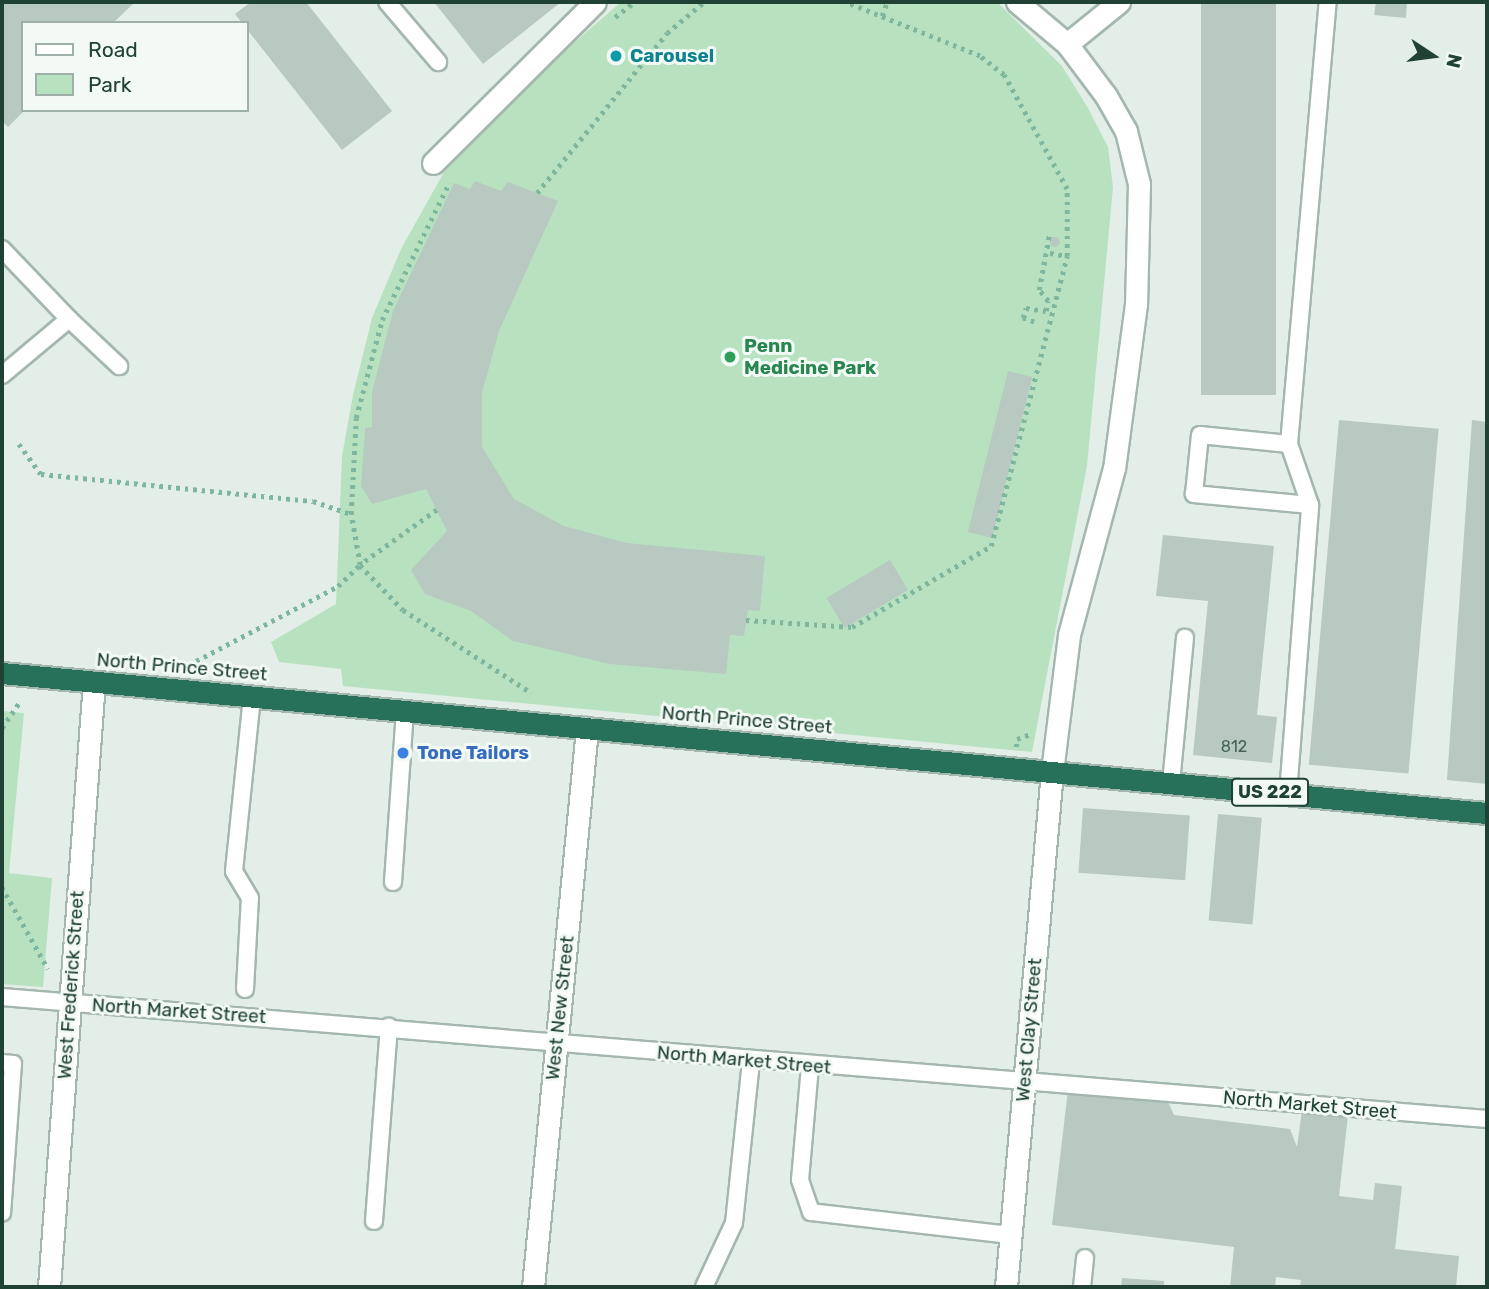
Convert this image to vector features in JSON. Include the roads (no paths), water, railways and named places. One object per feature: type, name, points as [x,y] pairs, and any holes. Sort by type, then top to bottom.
[{"type":"highway","name":"North Prince Street","points":[[2,673],[1487,813]]},
{"type":"street","points":[[433,163],[595,2]]},
{"type":"street","name":"West Clay Street","points":[[1006,1287],[1052,772],[1069,635],[1114,468],[1140,231],[1139,184],[1126,131],[1067,44],[1017,2]]},
{"type":"street","points":[[1067,44],[1119,2]]},
{"type":"street","name":"West Frederick Street","points":[[48,1287],[94,682]]},
{"type":"street","name":"West New Street","points":[[533,1287],[587,728]]},
{"type":"lane","points":[[387,2],[438,62]]},
{"type":"lane","points":[[1289,794],[1310,505],[1289,444],[1328,2]]},
{"type":"lane","points":[[2,249],[119,366]]},
{"type":"lane","points":[[2,375],[69,318]]},
{"type":"lane","points":[[1289,444],[1200,435],[1194,494],[1310,505]]},
{"type":"lane","points":[[1171,783],[1185,638]]},
{"type":"lane","points":[[244,989],[250,898],[234,871],[252,697]]},
{"type":"lane","points":[[393,882],[405,711]]},
{"type":"lane","name":"North Market Street","points":[[2,997],[389,1027],[810,1066],[1487,1119]]},
{"type":"lane","points":[[374,1221],[389,1027]]},
{"type":"lane","points":[[704,1287],[734,1223],[751,1060]]},
{"type":"lane","points":[[2,1063],[13,1064],[2,1213]]},
{"type":"lane","points":[[810,1066],[800,1180],[811,1212],[1011,1235]]},
{"type":"lane","points":[[1082,1287],[1085,1258]]},
{"type":"place","name":"Carousel","points":[[616,56]]},
{"type":"place","name":"Penn Medicine Park","points":[[730,357]]},
{"type":"place","name":"Tone Tailors","points":[[403,753]]}]
